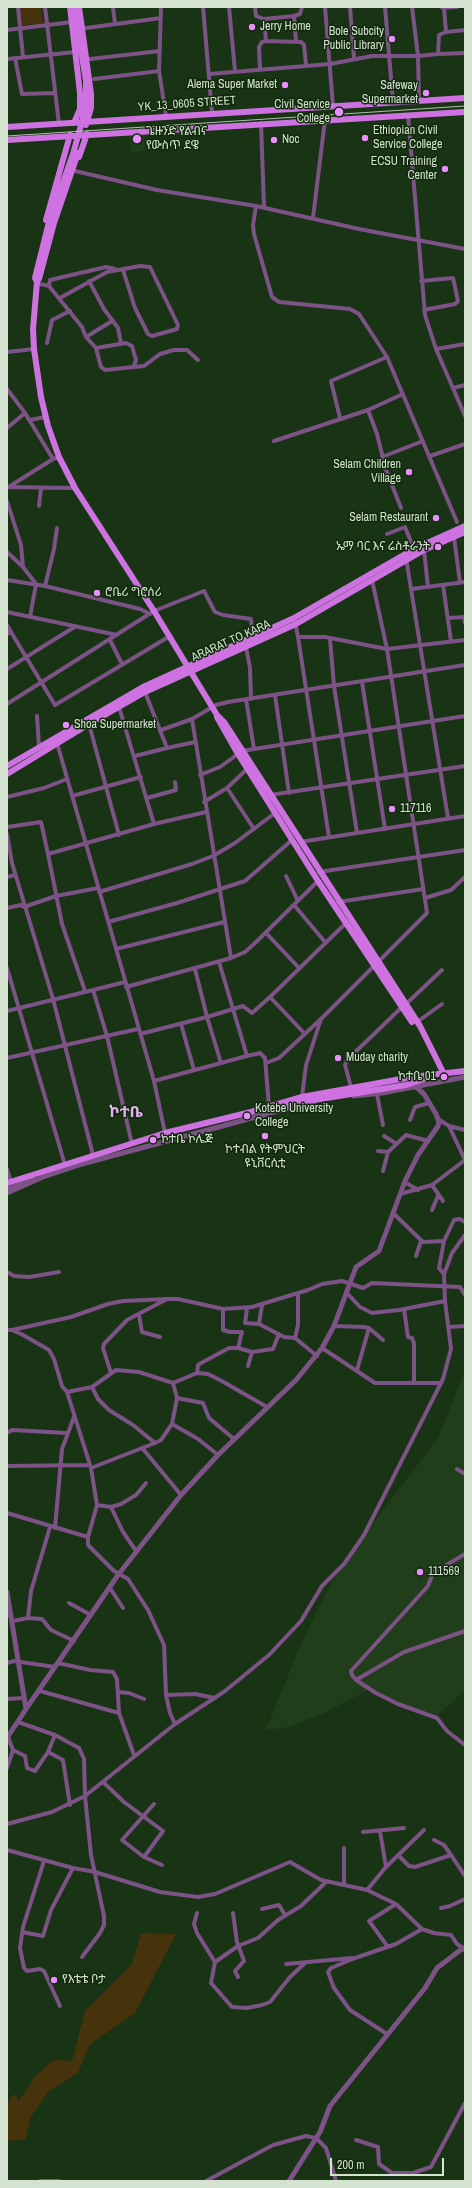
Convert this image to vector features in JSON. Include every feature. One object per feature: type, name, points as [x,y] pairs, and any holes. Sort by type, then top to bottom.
[{"type":"main road","points":[[70,7],[76,52],[80,102],[80,109],[74,122]]},
{"type":"main road","points":[[52,223],[86,107],[86,81],[74,7]]},
{"type":"main road","points":[[79,7],[92,101],[77,156],[49,231],[35,278],[36,283],[32,329],[45,416],[56,458],[152,613],[170,636],[190,668],[212,708],[224,722],[247,769],[318,881],[376,964]]},
{"type":"main road","points":[[83,7],[94,79],[94,121]]},
{"type":"main road","name":"YK_13_0605 STREET","points":[[7,127],[465,98]]},
{"type":"main road","name":"YK_13_0605 STREET","points":[[7,140],[261,123],[465,112]]},
{"type":"main road","points":[[49,231],[59,219],[87,134]]},
{"type":"main road","points":[[49,231],[47,217],[70,135]]},
{"type":"main road","name":"ARARAT TO KARA","points":[[331,601],[372,580],[405,557],[414,548],[465,526]]},
{"type":"main road","name":"ARARAT TO KARA","points":[[7,774],[89,724],[190,668],[246,647],[331,601],[405,557],[465,532]]},
{"type":"main road","name":"ARARAT TO KARA","points":[[7,766],[131,693],[295,621]]},
{"type":"main road","points":[[240,753],[270,795],[404,1006],[416,1028],[424,1036]]},
{"type":"main road","points":[[404,1006],[417,1022],[441,1074]]},
{"type":"main road","points":[[9,1183],[165,1133],[269,1107],[302,1097],[465,1071]]},
{"type":"main road","points":[[285,1108],[322,1098],[406,1085],[441,1074]]},
{"type":"main road","points":[[36,1180],[41,1172]]},
{"type":"street","points":[[18,7],[23,57]]},
{"type":"street","points":[[45,7],[59,124]]},
{"type":"street","points":[[112,7],[115,24]]},
{"type":"street","points":[[161,7],[159,71],[166,116]]},
{"type":"street","points":[[203,7],[212,113]]},
{"type":"street","points":[[229,7],[235,71]]},
{"type":"street","points":[[255,7],[256,16],[264,19],[294,16],[300,14],[302,7]]},
{"type":"street","points":[[325,7],[333,106]]},
{"type":"street","points":[[350,7],[354,58]]},
{"type":"street","points":[[385,7],[393,102]]},
{"type":"street","points":[[412,7],[418,56],[420,100]]},
{"type":"street","points":[[446,32],[442,8],[456,7]]},
{"type":"street","points":[[294,16],[296,41]]},
{"type":"street","points":[[86,28],[161,18]]},
{"type":"street","points":[[264,19],[266,41]]},
{"type":"street","points":[[7,30],[21,27],[72,22]]},
{"type":"street","points":[[438,54],[439,35],[446,32],[465,30]]},
{"type":"street","points":[[260,69],[259,47],[262,42],[266,41],[296,41],[304,45],[306,66]]},
{"type":"street","points":[[90,59],[160,51]]},
{"type":"street","points":[[7,59],[76,52]]},
{"type":"street","points":[[209,74],[330,64],[354,58],[465,53]]},
{"type":"street","points":[[15,58],[22,94],[55,93]]},
{"type":"street","points":[[94,79],[159,71]]},
{"type":"street","points":[[408,115],[424,310],[436,349],[465,416]]},
{"type":"street","points":[[313,218],[325,120]]},
{"type":"street","points":[[261,123],[264,208]]},
{"type":"street","points":[[75,171],[157,190],[256,206],[418,241],[465,249]]},
{"type":"street","points":[[256,206],[252,225],[272,297],[279,302],[354,311],[373,334],[387,357],[457,522]]},
{"type":"street","points":[[49,286],[50,280],[106,267],[115,270],[123,270],[140,266],[150,267],[178,325],[177,329],[152,336],[148,334],[135,308],[123,270]]},
{"type":"street","points":[[60,298],[89,281],[115,270]]},
{"type":"street","points":[[421,281],[453,278],[458,301],[455,304],[424,310]]},
{"type":"street","points":[[89,281],[104,309],[118,328],[122,343]]},
{"type":"street","points":[[36,283],[49,286],[60,298],[82,327],[86,337],[96,348],[101,367],[105,370],[144,366],[160,354],[174,350],[187,350],[198,360]]},
{"type":"street","points":[[47,343],[52,320],[70,311]]},
{"type":"street","points":[[86,337],[112,321]]},
{"type":"street","points":[[96,348],[126,343],[132,346],[136,360],[134,366]]},
{"type":"street","points":[[436,349],[465,344]]},
{"type":"street","points":[[7,352],[34,349]]},
{"type":"street","points":[[340,418],[331,381],[387,357]]},
{"type":"street","points":[[453,388],[465,385]]},
{"type":"street","points":[[7,389],[26,413],[56,458],[8,487]]},
{"type":"street","points":[[274,441],[368,410],[402,394]]},
{"type":"street","points":[[368,410],[382,457],[401,508]]},
{"type":"street","points":[[7,428],[26,413]]},
{"type":"street","points":[[30,420],[45,416]]},
{"type":"street","points":[[382,457],[423,441]]},
{"type":"street","points":[[430,456],[465,444]]},
{"type":"street","points":[[8,487],[75,488]]},
{"type":"street","points":[[39,506],[42,488]]},
{"type":"street","points":[[7,501],[21,545],[23,567]]},
{"type":"street","points":[[386,534],[405,527],[414,548]]},
{"type":"street","points":[[44,586],[54,549],[57,528]]},
{"type":"street","points":[[411,589],[463,582],[454,536]]},
{"type":"street","points":[[424,550],[428,587]]},
{"type":"street","points":[[7,552],[23,567],[36,584],[30,617]]},
{"type":"street","points":[[405,557],[448,818]]},
{"type":"street","points":[[7,580],[36,584],[152,613]]},
{"type":"street","points":[[266,1063],[276,1060],[321,1019],[427,913],[407,775],[390,677],[387,649],[372,580]]},
{"type":"street","points":[[443,585],[451,640]]},
{"type":"street","points":[[7,704],[152,613],[204,591],[215,612],[231,617],[251,618],[252,632]]},
{"type":"street","points":[[7,612],[118,635]]},
{"type":"street","points":[[448,618],[465,617],[465,623]]},
{"type":"street","points":[[295,621],[329,837]]},
{"type":"street","points":[[7,625],[9,633],[56,704],[170,636]]},
{"type":"street","points":[[7,669],[76,626]]},
{"type":"street","points":[[298,637],[330,639],[387,649],[451,640],[465,640]]},
{"type":"street","points":[[330,639],[334,686],[357,833]]},
{"type":"street","points":[[110,640],[122,664]]},
{"type":"street","points":[[246,647],[250,668],[249,699],[254,749]]},
{"type":"street","points":[[161,730],[192,719],[220,703],[362,682],[424,670],[465,665]]},
{"type":"street","points":[[362,682],[384,829]]},
{"type":"street","points":[[145,692],[167,748]]},
{"type":"street","points":[[275,695],[289,793]]},
{"type":"street","points":[[119,707],[135,756],[154,824]]},
{"type":"street","points":[[37,716],[39,746]]},
{"type":"street","points":[[200,775],[220,767],[240,753],[254,749],[465,716]]},
{"type":"street","points":[[192,719],[204,802],[231,958]]},
{"type":"street","points":[[89,724],[119,835]]},
{"type":"street","points":[[135,756],[195,742]]},
{"type":"street","points":[[57,743],[154,1081],[165,1133]]},
{"type":"street","points":[[270,795],[465,766]]},
{"type":"street","points":[[204,802],[227,788],[247,769]]},
{"type":"street","points":[[72,796],[141,777]]},
{"type":"street","points":[[7,797],[44,788],[67,779]]},
{"type":"street","points":[[147,798],[176,790],[175,782]]},
{"type":"street","points":[[227,788],[254,829]]},
{"type":"street","points":[[48,854],[86,845],[154,824],[206,812]]},
{"type":"street","points":[[7,908],[21,905],[24,907],[56,896],[98,890],[192,864],[213,856],[235,843],[275,813]]},
{"type":"street","points":[[300,842],[465,816]]},
{"type":"street","points":[[7,827],[41,822],[62,924],[85,991]]},
{"type":"street","points":[[7,834],[15,875],[53,999],[93,1155]]},
{"type":"street","points":[[108,922],[245,881],[292,840]]},
{"type":"street","points":[[319,872],[465,850]]},
{"type":"street","points":[[7,877],[15,875]]},
{"type":"street","points":[[286,876],[298,901]]},
{"type":"street","points":[[425,898],[451,890],[465,877]]},
{"type":"street","points":[[126,987],[219,962],[245,952],[318,881]]},
{"type":"street","points":[[338,902],[423,889]]},
{"type":"street","points":[[294,905],[325,942]]},
{"type":"street","points":[[116,949],[224,922]]},
{"type":"street","points":[[140,1034],[245,1006],[252,1013],[346,923]]},
{"type":"street","points":[[266,933],[299,968]]},
{"type":"street","points":[[219,962],[232,1010],[247,1056]]},
{"type":"street","points":[[7,968],[65,1165]]},
{"type":"street","points":[[194,968],[221,1063]]},
{"type":"street","points":[[351,1088],[345,1065],[347,1060],[442,970]]},
{"type":"street","points":[[7,1011],[18,1007],[125,982]]},
{"type":"street","points":[[93,990],[107,1036],[132,1144]]},
{"type":"street","points":[[270,997],[304,1033]]},
{"type":"street","points":[[417,1022],[442,1004]]},
{"type":"street","points":[[302,1097],[306,1065],[321,1019]]},
{"type":"street","points":[[181,1024],[194,1070]]},
{"type":"street","points":[[7,1058],[32,1054],[138,1029]]},
{"type":"street","points":[[154,1081],[260,1053],[263,1054],[266,1063],[269,1107]]},
{"type":"street","points":[[7,1190],[108,1156],[285,1108],[377,1094],[465,1077]]},
{"type":"street","points":[[424,1094],[425,1085]]},
{"type":"street","points":[[416,1087],[424,1094],[438,1119],[449,1126],[465,1130]]},
{"type":"street","points":[[377,1094],[383,1125]]},
{"type":"street","points":[[410,1120],[415,1108],[429,1103]]},
{"type":"street","points":[[55,1735],[48,1752],[35,1771],[27,1768],[25,1756],[13,1750],[7,1738],[118,1575],[181,1495],[234,1439],[296,1380],[317,1356],[334,1326],[356,1267],[379,1251],[413,1164],[438,1126],[438,1119]]},
{"type":"street","points":[[400,1194],[432,1185],[465,1160],[449,1126]]},
{"type":"street","points":[[383,1171],[388,1152],[406,1135],[428,1141]]},
{"type":"street","points":[[384,1136],[397,1144]]},
{"type":"street","points":[[378,1151],[388,1152]]},
{"type":"street","points":[[7,1169],[9,1183]]},
{"type":"street","points":[[7,1194],[36,1180]]},
{"type":"street","points":[[408,1184],[418,1190]]},
{"type":"street","points":[[432,1185],[438,1196],[443,1201]]},
{"type":"street","points":[[432,1210],[438,1196]]},
{"type":"street","points":[[393,1213],[421,1241],[444,1241]]},
{"type":"street","points":[[444,1274],[440,1268],[444,1241],[454,1220],[460,1219],[465,1222]]},
{"type":"street","points":[[7,1824],[52,1812],[70,1805],[85,1796],[134,1755],[175,1724],[215,1698],[269,1655],[301,1621],[322,1586],[348,1558],[364,1535],[393,1474],[441,1383],[451,1349],[445,1301],[444,1274],[452,1253],[465,1235]]},
{"type":"street","points":[[416,1256],[421,1241]]},
{"type":"street","points":[[7,1272],[14,1276],[29,1277],[59,1272]]},
{"type":"street","points":[[7,1330],[71,1317],[108,1304],[123,1301],[178,1299],[223,1309],[247,1308],[298,1294],[322,1284],[342,1281],[363,1288],[372,1283],[445,1288],[460,1287],[465,1295]]},
{"type":"street","points":[[346,1292],[360,1307],[372,1313],[404,1309],[445,1301]]},
{"type":"street","points":[[295,1338],[298,1325],[298,1294]]},
{"type":"street","points":[[111,1372],[103,1348],[104,1344],[127,1320],[168,1299]]},
{"type":"street","points":[[259,1324],[262,1305]]},
{"type":"street","points":[[238,1348],[245,1323],[247,1308]]},
{"type":"street","points":[[223,1309],[223,1330],[230,1332],[242,1332]]},
{"type":"street","points":[[404,1309],[408,1337],[412,1338],[414,1343],[414,1383]]},
{"type":"street","points":[[139,1315],[142,1332],[160,1337]]},
{"type":"street","points":[[245,1323],[259,1324],[284,1337],[295,1338],[317,1356]]},
{"type":"street","points":[[334,1326],[369,1328],[383,1340]]},
{"type":"street","points":[[449,1326],[465,1326]]},
{"type":"street","points":[[357,1370],[369,1328]]},
{"type":"street","points":[[12,1330],[49,1350],[54,1359],[62,1386],[67,1392],[90,1467],[97,1505],[88,1537],[88,1544],[118,1575],[128,1579],[134,1586],[148,1610],[164,1645],[166,1695],[170,1713],[175,1724]]},
{"type":"street","points":[[198,1373],[198,1365],[229,1348],[238,1348],[252,1352],[273,1349],[279,1334]]},
{"type":"street","points":[[322,1348],[375,1383],[441,1383]]},
{"type":"street","points":[[248,1366],[252,1352]]},
{"type":"street","points":[[67,1392],[92,1387],[111,1372],[116,1370],[139,1372],[173,1383],[198,1373],[208,1374],[267,1407]]},
{"type":"street","points":[[7,1466],[90,1467],[143,1449],[161,1440],[172,1424],[177,1398],[173,1383]]},
{"type":"street","points":[[92,1387],[98,1399],[109,1410],[133,1424],[154,1443]]},
{"type":"street","points":[[177,1398],[203,1403],[210,1418],[234,1439]]},
{"type":"street","points":[[28,1618],[31,1591],[52,1527],[60,1466],[67,1433],[74,1417]]},
{"type":"street","points":[[172,1424],[198,1439],[218,1455]]},
{"type":"street","points":[[7,1433],[12,1430],[67,1433]]},
{"type":"street","points":[[143,1449],[181,1495]]},
{"type":"street","points":[[457,1469],[465,1474]]},
{"type":"street","points":[[97,1505],[111,1507],[130,1499],[146,1483]]},
{"type":"street","points":[[111,1507],[123,1532],[136,1551]]},
{"type":"street","points":[[7,1513],[88,1537]]},
{"type":"street","points":[[465,1554],[433,1573],[428,1586],[352,1669],[352,1675],[356,1680],[398,1704],[437,1718],[447,1732],[465,1745]]},
{"type":"street","points":[[110,1588],[123,1608]]},
{"type":"street","points":[[7,1592],[13,1621],[26,1709]]},
{"type":"street","points":[[69,1603],[91,1615]]},
{"type":"street","points":[[7,1612],[13,1621]]},
{"type":"street","points":[[7,1624],[13,1621],[28,1618],[42,1619],[51,1630],[74,1641]]},
{"type":"street","points":[[356,1680],[404,1652],[465,1631]]},
{"type":"street","points":[[7,1662],[56,1665],[113,1672],[117,1679],[119,1713],[134,1755]]},
{"type":"street","points":[[40,1691],[119,1713]]},
{"type":"street","points":[[118,1692],[129,1693],[144,1699]]},
{"type":"street","points":[[166,1695],[194,1694],[215,1698]]},
{"type":"street","points":[[7,1699],[24,1698]]},
{"type":"street","points":[[18,1722],[55,1735],[74,1744],[82,1753],[85,1766],[85,1796],[91,1855],[103,1911],[104,1925],[82,1957]]},
{"type":"street","points":[[7,1768],[13,1750]]},
{"type":"street","points":[[48,1752],[63,1760],[70,1805]]},
{"type":"street","points":[[103,1782],[124,1802],[163,1831],[144,1857]]},
{"type":"street","points":[[154,1804],[122,1839],[144,1857],[162,1865]]},
{"type":"street","points":[[363,1832],[404,1828]]},
{"type":"street","points":[[367,1890],[386,1867],[424,1830]]},
{"type":"street","points":[[380,1831],[386,1867]]},
{"type":"street","points":[[434,1840],[444,1845],[465,1876]]},
{"type":"street","points":[[344,1848],[344,1885]]},
{"type":"street","points":[[7,1850],[73,1868],[95,1872],[160,1892],[198,1897],[215,1894],[290,1862],[326,1882],[367,1890],[396,1904],[422,1929],[434,1933],[451,1935],[456,1944],[464,1949],[437,1968],[426,1988],[387,2034],[330,2106],[316,2138],[289,2181]]},
{"type":"street","points":[[398,1855],[409,1866],[415,1867],[451,1855]]},
{"type":"street","points":[[44,1860],[22,1932],[20,1948],[24,1968],[27,1971],[40,1969],[44,1971],[60,2006]]},
{"type":"street","points":[[22,1932],[43,1936],[51,1910],[73,1868]]},
{"type":"street","points":[[215,1962],[238,1946],[258,1938],[284,1915],[301,1906],[326,1882]]},
{"type":"street","points":[[440,1908],[454,1905],[465,1898]]},
{"type":"street","points":[[388,1947],[369,1921],[396,1904]]},
{"type":"street","points":[[262,1909],[280,1905],[284,1915]]},
{"type":"street","points":[[197,1913],[194,1924],[197,1933],[215,1962],[211,1983],[230,2005],[238,2008],[262,2006],[270,2002],[290,1977],[305,1964]]},
{"type":"street","points":[[233,1913],[238,1946],[244,1961],[235,1971],[238,1976]]},
{"type":"street","points":[[387,2034],[350,2010],[340,1997],[328,1976],[329,1970],[355,1958],[403,1941],[422,1929]]},
{"type":"street","points":[[286,1964],[305,1964],[342,1957],[355,1958]]},
{"type":"street","points":[[356,2140],[378,2147],[379,2164],[392,2174],[413,2173],[431,2168],[465,2103]]},
{"type":"street","points":[[206,2181],[273,2145],[306,2136],[316,2138],[326,2148],[336,2181]]},
{"type":"street","points":[[40,2181],[59,2181]]},
{"type":"shaded area","points":[[20,7],[41,7],[43,23],[22,25]]},
{"type":"shaded area","name":"ጌዙንድ የልብና የውስጥ ደዌ","points":[[129,134],[144,134],[145,151],[131,152]]},
{"type":"shaded area","points":[[465,1370],[465,1690],[438,1715],[400,1704],[372,1688],[324,1713],[289,1727],[266,1730],[300,1646],[331,1583],[384,1508],[437,1440]]},
{"type":"shaded area","points":[[141,1933],[176,1934],[135,2013],[90,2044],[78,2073],[49,2091],[30,2118],[26,2139],[7,2141],[7,2108],[10,2098],[16,2094],[18,2102],[37,2074],[55,2060],[72,2061],[85,2011],[132,1964]]},
{"type":"tram line","points":[[7,136],[465,106]]},
{"type":"place","name":"Jerry Home","points":[[252,27]]},
{"type":"place","name":"Bole Subcity Public Library","points":[[392,39]]},
{"type":"place","name":"Alema Super Market","points":[[285,85]]},
{"type":"place","name":"Safeway Supermarket","points":[[426,93]]},
{"type":"place","name":"Civil Service College","points":[[339,112]]},
{"type":"place","name":"Ethiopian Civil Service College","points":[[365,138]]},
{"type":"place","name":"ጌዙንድ የልብና የውስጥ ደዌ","points":[[137,139]]},
{"type":"place","name":"Noc","points":[[274,140]]},
{"type":"place","name":"ECSU Training Center","points":[[445,169]]},
{"type":"place","name":"Selam Children Village","points":[[409,472]]},
{"type":"place","name":"Selam Restaurant","points":[[436,518]]},
{"type":"place","name":"ኤማ ባር እና ሬስቶራንት","points":[[438,547]]},
{"type":"place","name":"ሮቤሪ ግሮሰሪ","points":[[97,593]]},
{"type":"place","name":"Shoa Supermarket","points":[[66,725]]},
{"type":"place","name":"117116","points":[[392,809]]},
{"type":"place","name":"Muday charity","points":[[338,1058]]},
{"type":"place","name":"ኮተቤ 01","points":[[444,1077]]},
{"type":"place","name":"Kotebe University College","points":[[247,1116]]},
{"type":"place","name":"ኮተብል የትምህርት ዩኒቨርሲቲ","points":[[265,1136]]},
{"type":"place","name":"ኮተቤ ኮሌጅ","points":[[153,1140]]},
{"type":"place","name":"111569","points":[[420,1572]]},
{"type":"place","name":"የእቴቴ ቦታ","points":[[54,1980]]},
{"type":"district","name":"ኮተቤ","points":[[126,1113]]}]
